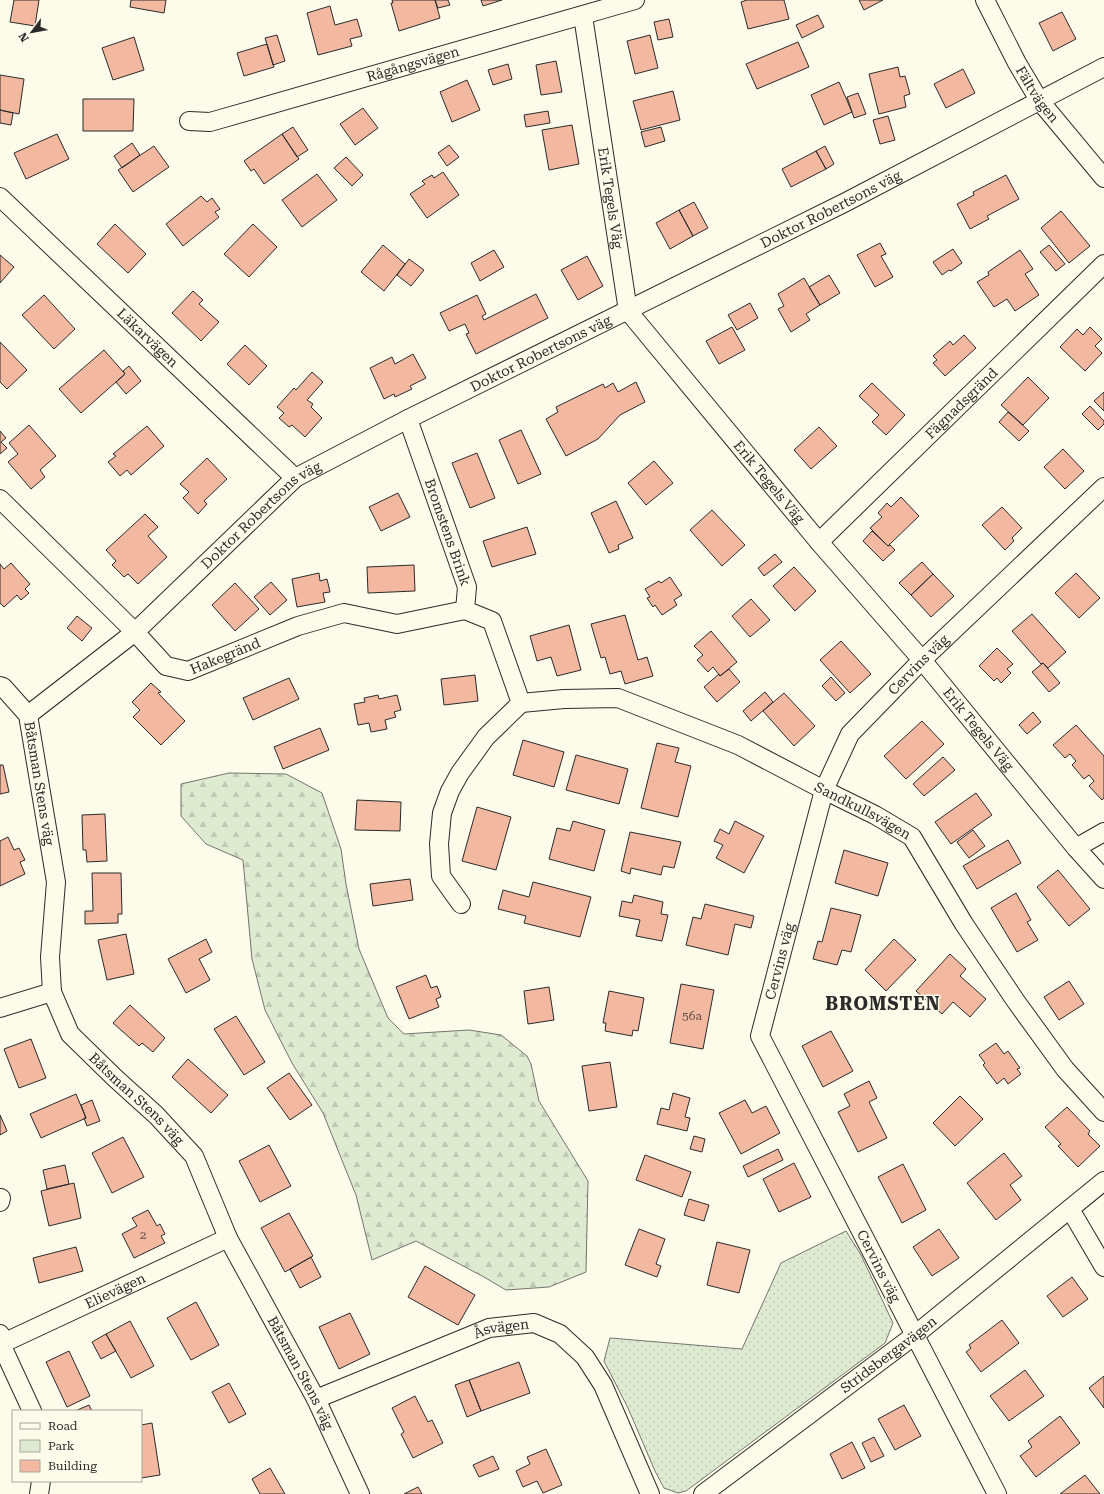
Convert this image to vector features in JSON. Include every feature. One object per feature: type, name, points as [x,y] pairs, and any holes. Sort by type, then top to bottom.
[{"type":"street","name":"Rågångsvägen","points":[[189,122],[210,122],[635,0]]},
{"type":"street","name":"Fältvägen","points":[[985,0],[1016,63],[1039,100],[1104,178]]},
{"type":"street","name":"Erik Tegels Väg","points":[[582,16],[628,311],[819,542],[922,660],[1076,848],[1104,879]]},
{"type":"street","name":"Doktor Robertsons väg","points":[[28,715],[135,632],[295,478],[408,419],[846,202],[1104,67]]},
{"type":"street","name":"Läkarvägen","points":[[0,197],[295,478]]},
{"type":"street","name":"Fägnadsgränd","points":[[819,542],[1104,264]]},
{"type":"street","name":"Bromstens Brink","points":[[408,419],[467,587],[465,610]]},
{"type":"street","name":"Cervins väg","points":[[997,1494],[760,1036],[824,790],[850,734],[922,660],[1104,487]]},
{"type":"street","name":"Hakegränd","points":[[0,499],[135,632],[166,666],[188,672],[298,626],[344,613],[397,624],[465,610]]},
{"type":"street","points":[[461,904],[441,876],[439,844],[442,814],[450,791],[486,737],[521,703],[492,621],[465,610]]},
{"type":"street","name":"Båtsman Stens väg","points":[[0,686],[3,687],[28,715],[56,882],[50,957],[52,992],[70,1034],[156,1115],[194,1156],[228,1238],[316,1399],[360,1494]]},
{"type":"street","name":"Sandkullsvägen","points":[[521,703],[564,699],[618,698],[738,745],[875,815],[912,837],[964,924],[1015,1000],[1065,1068],[1104,1112]]},
{"type":"street","points":[[1076,848],[1104,832]]},
{"type":"street","points":[[0,1008],[52,992]]},
{"type":"street","name":"Stridsbergavägen","points":[[704,1494],[916,1335],[1104,1181]]},
{"type":"street","points":[[1070,1209],[1104,1267]]},
{"type":"street","name":"Elievägen","points":[[1,1339],[228,1238]]},
{"type":"street","name":"Åsvägen","points":[[316,1399],[490,1328],[534,1323],[560,1334],[585,1357],[603,1385],[650,1494]]},
{"type":"street","points":[[1,1339],[32,1410]]},
{"type":"street","points":[[39,1494],[41,1482]]},
{"type":"green space","points":[[229,773],[286,774],[322,793],[341,849],[346,884],[359,949],[388,1018],[404,1034],[469,1030],[501,1035],[527,1056],[531,1064],[539,1101],[588,1181],[586,1272],[549,1287],[506,1290],[416,1241],[372,1260],[356,1195],[323,1113],[292,1063],[265,1010],[252,959],[243,860],[206,844],[181,816],[181,784]]},
{"type":"green space","points":[[846,1231],[861,1255],[893,1323],[885,1343],[686,1491],[678,1493],[664,1488],[655,1471],[628,1408],[604,1361],[610,1338],[742,1349],[781,1263]]},
{"type":"building","points":[[14,0],[39,0],[35,26],[10,22]]},
{"type":"building","points":[[131,0],[166,0],[164,13],[130,7]]},
{"type":"building","points":[[392,0],[435,0],[440,18],[399,31],[391,3],[393,3]]},
{"type":"building","points":[[435,0],[448,0],[450,5],[438,8]]},
{"type":"building","points":[[481,0],[502,0],[483,6]]},
{"type":"building","points":[[747,0],[784,0],[789,19],[748,29],[741,2]]},
{"type":"building","points":[[859,0],[883,0],[864,10]]},
{"type":"building","points":[[330,6],[335,25],[357,19],[362,36],[350,39],[352,46],[318,55],[307,13]]},
{"type":"building","points":[[1062,12],[1076,39],[1053,51],[1039,23]]},
{"type":"building","points":[[818,15],[824,27],[802,38],[796,25]]},
{"type":"building","points":[[669,19],[673,37],[658,40],[654,22]]},
{"type":"building","points":[[277,35],[285,61],[273,65],[265,38]]},
{"type":"building","points":[[650,35],[658,68],[635,74],[627,41]]},
{"type":"building","points":[[134,37],[144,70],[113,80],[102,48]]},
{"type":"building","points":[[798,42],[809,67],[757,89],[746,64]]},
{"type":"building","points":[[267,44],[274,67],[244,76],[237,53]]},
{"type":"building","points":[[556,61],[562,92],[541,95],[536,65]]},
{"type":"building","points":[[508,64],[512,79],[493,85],[488,70]]},
{"type":"building","points":[[898,67],[900,77],[905,76],[910,94],[904,96],[906,107],[879,114],[869,74]]},
{"type":"building","points":[[963,69],[975,93],[946,108],[934,84]]},
{"type":"building","points":[[0,75],[24,79],[19,114],[0,110]]},
{"type":"building","points":[[467,80],[480,110],[452,122],[440,92]]},
{"type":"building","points":[[839,82],[852,112],[824,125],[811,95]]},
{"type":"building","points":[[673,91],[680,120],[641,130],[633,101]]},
{"type":"building","points":[[858,93],[866,114],[854,118],[847,97]]},
{"type":"building","points":[[83,99],[134,99],[133,131],[83,131]]},
{"type":"building","points":[[363,108],[378,128],[355,145],[340,124]]},
{"type":"building","points":[[0,110],[13,113],[11,125],[0,123]]},
{"type":"building","points":[[548,111],[550,123],[526,127],[524,115]]},
{"type":"building","points":[[888,116],[895,140],[880,144],[873,120]]},
{"type":"building","points":[[572,125],[579,164],[549,170],[542,130]]},
{"type":"building","points":[[293,127],[308,150],[297,157],[282,134]]},
{"type":"building","points":[[661,127],[665,141],[645,147],[641,132]]},
{"type":"building","points":[[57,134],[69,159],[26,179],[14,153]]},
{"type":"building","points":[[282,134],[299,159],[264,184],[254,169],[251,171],[244,161]]},
{"type":"building","points":[[132,143],[140,155],[122,168],[114,156]]},
{"type":"building","points":[[449,145],[459,157],[447,166],[438,153]]},
{"type":"building","points":[[154,146],[169,167],[133,192],[118,170]]},
{"type":"building","points":[[825,146],[834,164],[826,169],[816,151]]},
{"type":"building","points":[[816,151],[826,169],[791,187],[782,169]]},
{"type":"building","points":[[346,157],[363,175],[352,186],[334,168]]},
{"type":"building","points":[[443,172],[459,195],[427,218],[410,194],[425,184],[422,181],[432,175],[434,178]]},
{"type":"building","points":[[317,174],[337,200],[302,227],[282,200]]},
{"type":"building","points":[[1006,175],[1019,199],[987,216],[989,219],[970,229],[957,204],[974,195],[973,192]]},
{"type":"building","points":[[201,196],[207,202],[212,198],[220,209],[215,212],[219,217],[183,246],[166,224]]},
{"type":"building","points":[[694,202],[708,228],[693,236],[679,210]]},
{"type":"building","points":[[679,210],[693,236],[670,249],[656,223]]},
{"type":"building","points":[[1061,211],[1090,246],[1069,263],[1041,228]]},
{"type":"building","points":[[115,224],[146,254],[128,273],[97,244]]},
{"type":"building","points":[[253,224],[277,247],[249,277],[224,254]]},
{"type":"building","points":[[880,243],[886,254],[881,256],[893,277],[875,287],[857,255]]},
{"type":"building","points":[[383,245],[405,264],[384,291],[361,272]]},
{"type":"building","points":[[1049,245],[1065,264],[1056,271],[1040,252]]},
{"type":"building","points":[[953,249],[962,263],[951,271],[949,270],[942,275],[933,262]]},
{"type":"building","points":[[494,250],[504,267],[480,281],[471,263]]},
{"type":"building","points":[[1020,250],[1033,269],[1025,274],[1039,295],[1015,311],[1007,299],[994,307],[977,282],[989,275],[988,272]]},
{"type":"building","points":[[0,255],[14,267],[0,283]]},
{"type":"building","points":[[587,256],[603,286],[578,300],[561,270]]},
{"type":"building","points":[[409,259],[424,270],[411,286],[397,275]]},
{"type":"building","points":[[829,275],[840,293],[820,305],[809,287]]},
{"type":"building","points":[[804,278],[820,305],[806,314],[810,320],[791,332],[778,309],[784,306],[778,294]]},
{"type":"building","points":[[193,291],[203,300],[199,304],[219,322],[201,341],[172,313]]},
{"type":"building","points":[[536,294],[548,318],[476,354],[466,334],[469,333],[465,324],[449,331],[440,313],[477,295],[486,314],[482,316],[484,320]]},
{"type":"building","points":[[44,295],[75,329],[54,349],[22,315]]},
{"type":"building","points":[[750,303],[758,318],[737,330],[728,315]]},
{"type":"building","points":[[732,327],[745,350],[719,364],[706,341]]},
{"type":"building","points":[[1090,327],[1102,339],[1095,346],[1102,353],[1085,371],[1060,347],[1077,329],[1083,335]]},
{"type":"building","points":[[964,335],[976,348],[945,376],[933,363],[937,360],[933,356],[950,341],[953,345]]},
{"type":"building","points":[[0,342],[27,370],[7,389],[0,382]]},
{"type":"building","points":[[245,345],[267,366],[249,385],[227,364]]},
{"type":"building","points":[[104,350],[125,374],[81,413],[59,389]]},
{"type":"building","points":[[413,354],[426,378],[410,386],[412,389],[395,397],[394,394],[384,399],[370,368],[392,357],[395,364]]},
{"type":"building","points":[[129,366],[141,381],[126,394],[116,382],[125,374],[123,371]]},
{"type":"building","points":[[312,372],[323,382],[307,400],[313,404],[311,407],[322,418],[305,437],[292,425],[289,427],[279,418],[284,413],[277,407],[294,388],[296,390]]},
{"type":"building","points":[[1028,377],[1049,398],[1023,425],[1001,405]]},
{"type":"building","points":[[636,382],[645,402],[620,415],[598,439],[566,456],[546,419],[558,412],[556,407],[603,384],[605,388],[613,383],[618,392]]},
{"type":"building","points":[[872,383],[905,415],[886,435],[872,422],[879,415],[859,396]]},
{"type":"building","points":[[1104,392],[1104,411],[1094,401]]},
{"type":"building","points":[[1090,406],[1104,421],[1104,424],[1098,430],[1082,414]]},
{"type":"building","points":[[1008,412],[1029,431],[1019,441],[999,422]]},
{"type":"building","points":[[29,425],[56,456],[40,470],[45,477],[31,489],[8,462],[18,454],[9,443]]},
{"type":"building","points":[[147,426],[164,446],[131,475],[127,470],[120,476],[108,462],[116,456],[113,454]]},
{"type":"building","points":[[819,427],[837,446],[811,469],[794,450]]},
{"type":"building","points":[[521,430],[541,474],[518,484],[499,440]]},
{"type":"building","points":[[0,431],[6,438],[1,442],[7,448],[0,454]]},
{"type":"building","points":[[1063,449],[1084,471],[1065,489],[1044,467]]},
{"type":"building","points":[[477,453],[495,498],[470,508],[452,463]]},
{"type":"building","points":[[207,458],[227,479],[204,501],[207,504],[198,514],[183,498],[189,492],[180,484]]},
{"type":"building","points":[[654,461],[673,483],[646,505],[628,483]]},
{"type":"building","points":[[398,493],[410,517],[381,531],[369,507]]},
{"type":"building","points":[[901,497],[919,516],[888,546],[870,528],[882,517],[878,513],[887,503],[891,507]]},
{"type":"building","points":[[616,501],[633,538],[618,545],[619,549],[609,553],[591,513]]},
{"type":"building","points":[[1002,507],[1022,528],[1012,538],[1014,541],[1005,550],[982,525]]},
{"type":"building","points":[[712,510],[745,545],[722,566],[690,530]]},
{"type":"building","points":[[145,514],[158,527],[148,536],[167,557],[138,584],[128,574],[124,577],[112,565],[116,561],[106,550]]},
{"type":"building","points":[[527,527],[536,554],[492,567],[483,541]]},
{"type":"building","points":[[872,531],[888,546],[890,545],[895,550],[883,561],[863,541]]},
{"type":"building","points":[[775,554],[782,562],[764,576],[758,568]]},
{"type":"building","points":[[922,562],[933,574],[911,595],[899,583]]},
{"type":"building","points":[[11,563],[30,584],[25,589],[29,593],[21,600],[17,595],[4,607],[0,603],[0,564],[4,569]]},
{"type":"building","points":[[414,565],[415,591],[368,593],[367,567]]},
{"type":"building","points":[[794,567],[816,591],[795,611],[773,586]]},
{"type":"building","points":[[319,573],[320,581],[327,579],[330,592],[323,593],[325,602],[297,607],[292,579]]},
{"type":"building","points":[[1076,573],[1100,598],[1079,618],[1055,593]]},
{"type":"building","points":[[933,574],[954,596],[931,617],[911,595]]},
{"type":"building","points":[[670,577],[682,595],[674,600],[677,605],[662,615],[655,605],[653,607],[647,598],[650,597],[645,589],[659,581],[661,583]]},
{"type":"building","points":[[271,582],[287,600],[270,615],[254,597]]},
{"type":"building","points":[[235,583],[259,609],[235,631],[212,605]]},
{"type":"building","points":[[751,599],[770,620],[750,637],[732,616]]},
{"type":"building","points":[[1032,614],[1066,652],[1048,668],[1043,663],[1041,664],[1012,631]]},
{"type":"building","points":[[625,615],[638,660],[647,657],[653,676],[625,684],[621,671],[610,674],[605,657],[601,658],[591,624]]},
{"type":"building","points":[[77,616],[92,628],[82,641],[67,628]]},
{"type":"building","points":[[569,625],[581,670],[557,676],[551,657],[537,661],[530,636]]},
{"type":"building","points":[[711,631],[737,662],[720,676],[713,667],[708,672],[697,660],[703,655],[694,646]]},
{"type":"building","points":[[841,641],[871,674],[850,693],[820,660]]},
{"type":"building","points":[[997,648],[1013,664],[1007,669],[1011,673],[1001,683],[997,678],[994,681],[979,666]]},
{"type":"building","points":[[1043,663],[1060,683],[1049,692],[1032,672]]},
{"type":"building","points":[[729,669],[740,682],[717,702],[704,687],[719,674],[720,676]]},
{"type":"building","points":[[475,675],[478,701],[444,705],[441,679]]},
{"type":"building","points":[[831,677],[845,693],[836,701],[822,686]]},
{"type":"building","points":[[289,678],[299,699],[253,720],[243,698]]},
{"type":"building","points":[[151,683],[161,692],[158,693],[185,721],[161,745],[133,717],[140,710],[132,702]]},
{"type":"building","points":[[765,692],[773,702],[751,721],[743,711]]},
{"type":"building","points":[[784,693],[815,726],[794,746],[763,711]]},
{"type":"building","points":[[378,695],[379,699],[397,695],[401,710],[394,712],[396,717],[385,720],[387,729],[371,732],[369,723],[358,725],[354,704],[365,702],[364,698]]},
{"type":"building","points":[[1033,712],[1041,722],[1027,734],[1019,725]]},
{"type":"building","points":[[922,721],[944,744],[906,779],[884,756]]},
{"type":"building","points":[[1076,725],[1104,756],[1104,798],[1102,800],[1089,786],[1094,781],[1089,775],[1084,779],[1072,765],[1076,761],[1070,754],[1065,758],[1053,745]]},
{"type":"building","points":[[320,728],[329,750],[283,769],[274,747]]},
{"type":"building","points":[[523,740],[564,752],[554,787],[513,775]]},
{"type":"building","points":[[657,743],[679,748],[675,762],[691,766],[678,817],[641,808]]},
{"type":"building","points":[[576,755],[628,769],[619,804],[566,790]]},
{"type":"building","points":[[943,757],[955,770],[924,796],[913,784]]},
{"type":"building","points":[[0,765],[3,765],[9,792],[0,794]]},
{"type":"building","points":[[976,793],[992,815],[951,844],[935,822]]},
{"type":"building","points":[[357,800],[401,802],[400,831],[355,830]]},
{"type":"building","points":[[477,807],[511,817],[496,870],[462,861]]},
{"type":"building","points":[[105,814],[107,861],[87,862],[86,850],[83,850],[82,815]]},
{"type":"building","points":[[573,821],[605,830],[594,871],[549,859],[557,828],[570,831]]},
{"type":"building","points":[[735,821],[764,836],[744,873],[716,858],[723,845],[714,841],[720,829],[729,834]]},
{"type":"building","points":[[973,830],[985,846],[969,858],[957,842]]},
{"type":"building","points":[[630,832],[681,842],[674,868],[663,866],[661,875],[631,868],[630,874],[621,871]]},
{"type":"building","points":[[8,837],[14,850],[19,848],[25,860],[20,862],[25,874],[0,886],[0,841]]},
{"type":"building","points":[[1008,840],[1021,863],[977,889],[963,866]]},
{"type":"building","points":[[844,850],[888,863],[878,896],[835,883]]},
{"type":"building","points":[[1058,870],[1090,909],[1069,926],[1037,887]]},
{"type":"building","points":[[92,873],[121,873],[122,914],[118,914],[118,923],[85,924],[85,911],[93,911]]},
{"type":"building","points":[[410,879],[413,900],[373,906],[370,884]]},
{"type":"building","points":[[533,882],[591,897],[580,937],[524,923],[526,916],[498,909],[503,890],[529,897]]},
{"type":"building","points":[[1016,893],[1031,920],[1027,922],[1038,940],[1017,952],[991,908]]},
{"type":"building","points":[[634,895],[663,902],[661,914],[668,915],[662,941],[636,936],[640,920],[619,916],[622,901],[632,903]]},
{"type":"building","points":[[705,904],[754,916],[751,928],[735,924],[728,955],[686,945],[693,917],[701,919]]},
{"type":"building","points":[[831,908],[861,915],[851,952],[842,950],[837,965],[813,959],[818,941],[822,942]]},
{"type":"building","points":[[126,934],[134,974],[107,980],[98,940]]},
{"type":"building","points":[[206,939],[212,952],[199,959],[210,980],[186,993],[168,959]]},
{"type":"building","points":[[894,939],[916,960],[886,991],[865,970]]},
{"type":"building","points":[[950,954],[966,969],[960,976],[986,999],[970,1017],[953,1002],[942,1014],[916,991]]},
{"type":"building","points":[[426,975],[431,988],[437,986],[441,997],[436,999],[439,1007],[409,1019],[396,987]]},
{"type":"building","points":[[1069,981],[1084,1004],[1059,1020],[1044,997]]},
{"type":"building","points":[[681,984],[714,990],[703,1049],[670,1043]]},
{"type":"building","points":[[549,987],[554,1020],[528,1024],[524,991]]},
{"type":"building","points":[[609,991],[644,998],[638,1031],[633,1030],[632,1036],[605,1031],[606,1023],[603,1023]]},
{"type":"building","points":[[130,1005],[165,1038],[153,1052],[142,1043],[139,1046],[113,1023]]},
{"type":"building","points":[[236,1016],[265,1062],[244,1075],[214,1029]]},
{"type":"building","points":[[831,1031],[853,1071],[823,1087],[802,1046]]},
{"type":"building","points":[[31,1039],[46,1078],[19,1088],[4,1049]]},
{"type":"building","points":[[996,1043],[1004,1054],[1008,1051],[1020,1068],[1017,1069],[1021,1074],[1008,1084],[1004,1078],[997,1084],[983,1065],[985,1063],[979,1055]]},
{"type":"building","points":[[188,1059],[228,1095],[211,1113],[172,1077]]},
{"type":"building","points":[[610,1062],[617,1107],[589,1111],[582,1066]]},
{"type":"building","points":[[289,1073],[312,1105],[290,1120],[267,1088]]},
{"type":"building","points":[[869,1081],[877,1098],[869,1102],[887,1138],[858,1152],[838,1112],[850,1106],[844,1094]]},
{"type":"building","points":[[673,1093],[690,1098],[685,1117],[690,1118],[687,1131],[657,1124],[661,1108],[669,1110]]},
{"type":"building","points":[[76,1094],[86,1118],[41,1138],[30,1114]]},
{"type":"building","points":[[960,1096],[983,1119],[955,1146],[933,1123]]},
{"type":"building","points":[[92,1100],[100,1121],[87,1126],[84,1118],[86,1118],[81,1105]]},
{"type":"building","points":[[745,1100],[752,1113],[766,1106],[780,1133],[741,1154],[719,1113]]},
{"type":"building","points":[[1067,1107],[1090,1131],[1088,1134],[1100,1146],[1078,1167],[1058,1146],[1061,1144],[1045,1127]]},
{"type":"building","points":[[0,1115],[7,1131],[0,1135]]},
{"type":"building","points":[[694,1136],[705,1139],[702,1152],[690,1149]]},
{"type":"building","points":[[123,1137],[144,1177],[112,1193],[92,1153]]},
{"type":"building","points":[[269,1145],[291,1186],[260,1202],[239,1161]]},
{"type":"building","points":[[778,1149],[783,1160],[748,1177],[743,1166]]},
{"type":"building","points":[[1004,1153],[1022,1176],[1010,1185],[1021,1200],[996,1220],[967,1183]]},
{"type":"building","points":[[645,1155],[691,1172],[682,1197],[636,1180]]},
{"type":"building","points":[[794,1163],[811,1197],[779,1212],[763,1179]]},
{"type":"building","points":[[903,1164],[926,1210],[902,1223],[878,1177]]},
{"type":"building","points":[[65,1165],[69,1184],[47,1189],[43,1170]]},
{"type":"building","points":[[74,1183],[81,1218],[49,1226],[41,1191]]},
{"type":"building","points":[[689,1199],[709,1205],[704,1221],[684,1215]]},
{"type":"building","points":[[148,1210],[157,1226],[160,1224],[165,1234],[161,1236],[165,1243],[134,1258],[122,1234],[137,1226],[132,1218]]},
{"type":"building","points":[[289,1213],[313,1256],[285,1272],[261,1228]]},
{"type":"building","points":[[639,1229],[665,1239],[656,1264],[661,1266],[657,1277],[625,1265]]},
{"type":"building","points":[[939,1229],[959,1258],[932,1276],[913,1247]]},
{"type":"building","points":[[717,1242],[750,1250],[739,1293],[707,1285]]},
{"type":"building","points":[[76,1247],[83,1271],[39,1283],[33,1258]]},
{"type":"building","points":[[311,1257],[321,1277],[300,1288],[290,1269]]},
{"type":"building","points":[[425,1266],[475,1295],[458,1325],[408,1297]]},
{"type":"building","points":[[1072,1277],[1088,1299],[1063,1317],[1047,1296]]},
{"type":"building","points":[[196,1302],[219,1345],[191,1360],[167,1318]]},
{"type":"building","points":[[350,1313],[370,1354],[339,1369],[319,1327]]},
{"type":"building","points":[[1002,1320],[1019,1343],[981,1372],[966,1352],[971,1348],[969,1345]]},
{"type":"building","points":[[130,1321],[154,1366],[131,1378],[106,1334]]},
{"type":"building","points":[[106,1334],[116,1351],[101,1359],[92,1342]]},
{"type":"building","points":[[69,1351],[90,1396],[67,1407],[46,1362]]},
{"type":"building","points":[[519,1362],[530,1393],[481,1411],[469,1380]]},
{"type":"building","points":[[1025,1370],[1044,1396],[1009,1421],[990,1396]]},
{"type":"building","points":[[1104,1376],[1104,1408],[1089,1388]]},
{"type":"building","points":[[469,1380],[481,1411],[467,1417],[455,1385]]},
{"type":"building","points":[[229,1383],[246,1414],[229,1423],[212,1392]]},
{"type":"building","points":[[415,1396],[428,1422],[432,1420],[443,1443],[413,1458],[401,1434],[404,1432],[392,1408]]},
{"type":"building","points":[[89,1405],[92,1410],[77,1410]]},
{"type":"building","points":[[904,1405],[921,1436],[895,1450],[878,1419]]},
{"type":"building","points":[[1060,1416],[1080,1443],[1036,1477],[1020,1456],[1032,1447],[1028,1441]]},
{"type":"building","points":[[152,1423],[160,1475],[142,1478],[142,1425]]},
{"type":"building","points":[[874,1437],[884,1456],[871,1462],[862,1443]]},
{"type":"building","points":[[852,1442],[865,1468],[842,1479],[830,1454]]},
{"type":"building","points":[[546,1449],[562,1485],[543,1493],[537,1481],[523,1487],[516,1471],[530,1464],[527,1457]]},
{"type":"building","points":[[493,1456],[499,1469],[479,1477],[473,1465]]},
{"type":"building","points":[[270,1468],[285,1494],[260,1494],[252,1479]]},
{"type":"building","points":[[1085,1475],[1100,1494],[1060,1494]]},
{"type":"building","points":[[418,1487],[422,1494],[404,1494]]},
{"type":"district","name":"BROMSTEN","points":[[883,1003]]}]
